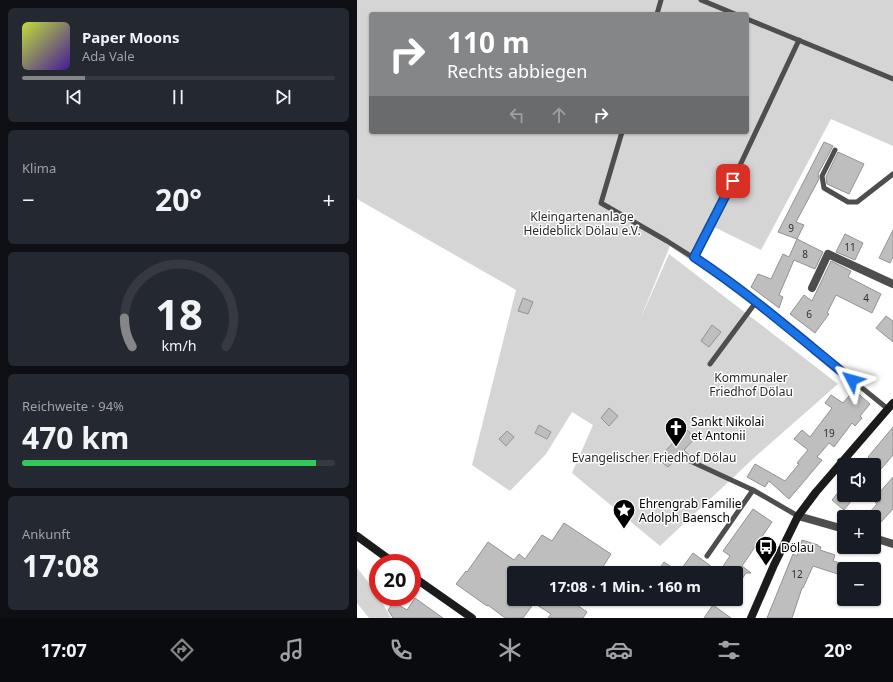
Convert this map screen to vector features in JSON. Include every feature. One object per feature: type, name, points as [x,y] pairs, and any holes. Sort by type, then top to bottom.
[{"type":"main road","points":[[751,618],[798,516],[816,492],[890,406]]},
{"type":"main road","points":[[357,536],[382,554]]},
{"type":"main road","points":[[421,582],[472,618]]},
{"type":"street","points":[[812,288],[829,254],[893,284]]},
{"type":"street","points":[[798,516],[837,527]]},
{"type":"street","points":[[881,540],[893,544]]},
{"type":"lane","points":[[658,12],[661,0]]},
{"type":"lane","points":[[701,0],[730,12]]},
{"type":"lane","points":[[749,20],[893,79]]},
{"type":"lane","points":[[694,257],[726,195],[799,40]]},
{"type":"lane","points":[[621,134],[601,203],[694,257],[716,272],[890,406]]},
{"type":"lane","points":[[835,150],[822,176],[824,188],[848,202],[857,202],[893,174]]},
{"type":"lane","points":[[710,364],[756,302]]},
{"type":"lane","points":[[688,460],[753,490],[798,516]]},
{"type":"lane","points":[[707,556],[753,490]]},
{"type":"green space","name":"Kleingartenanlage Heideblick Dölau e.V.","points":[[357,0],[893,0],[893,146],[831,119],[761,250],[712,226],[691,261],[670,246],[639,322],[669,254],[838,384],[756,456],[660,546],[572,473],[593,425],[572,412],[546,454],[510,491],[472,465],[516,290],[357,199]]},
{"type":"green space","points":[[357,568],[369,583],[369,606],[384,606],[391,618],[369,618],[357,603]]},
{"type":"building","points":[[824,142],[833,146],[818,174],[819,179],[796,222],[804,225],[797,239],[778,232]]},
{"type":"building","points":[[838,152],[864,164],[849,194],[827,184],[826,177]]},
{"type":"building","points":[[893,230],[893,257],[890,263],[879,258]]},
{"type":"building","points":[[845,234],[863,243],[855,260],[836,252]]},
{"type":"building","points":[[797,239],[823,252],[815,269],[794,260],[779,295],[783,297],[779,308],[751,287],[758,274],[771,279],[783,254],[789,257]]},
{"type":"building","points":[[831,261],[851,271],[848,277],[881,294],[872,313],[836,295],[827,313],[829,314],[815,333],[790,314],[804,295],[812,301]]},
{"type":"building","points":[[523,298],[533,302],[528,314],[518,311]]},
{"type":"building","points":[[886,316],[893,321],[893,342],[876,328]]},
{"type":"building","points":[[712,325],[721,332],[709,347],[701,341]]},
{"type":"building","points":[[854,390],[870,404],[860,416],[862,418],[855,426],[852,423],[834,447],[829,443],[817,457],[822,460],[789,499],[769,481],[765,487],[747,477],[755,464],[785,481],[808,450],[794,439],[802,430],[810,437],[832,408],[825,403],[831,395],[843,403]]},
{"type":"building","points":[[609,408],[618,416],[609,426],[601,418]]},
{"type":"building","points":[[539,425],[551,432],[547,439],[535,433]]},
{"type":"building","points":[[893,427],[893,455],[881,469],[881,458],[868,457]]},
{"type":"building","name":"Sankt Nikolai et Antonii","points":[[686,429],[695,438],[684,450],[689,455],[685,457],[681,464],[676,459],[668,467],[658,459]]},
{"type":"building","points":[[507,431],[514,437],[506,446],[499,439]]},
{"type":"building","points":[[893,477],[893,509],[881,522],[881,510],[872,510],[877,504],[875,502],[881,502],[881,491]]},
{"type":"building","points":[[837,494],[837,502],[850,502],[844,510],[832,500]]},
{"type":"building","points":[[753,509],[772,522],[742,566],[723,566],[730,556],[723,551]]},
{"type":"building","points":[[564,523],[611,554],[603,566],[507,566],[507,606],[532,606],[523,618],[505,618],[456,584],[466,571],[467,572],[488,542],[514,560],[519,554],[525,559],[542,535],[552,541]]},
{"type":"building","points":[[802,540],[818,545],[821,547],[820,550],[835,555],[833,561],[837,562],[837,574],[813,566],[802,588],[792,618],[767,618],[793,554],[797,556]]},
{"type":"building","points":[[693,553],[711,566],[683,566]]},
{"type":"building","points":[[664,562],[670,566],[661,566]]},
{"type":"building","points":[[743,567],[751,573],[746,573],[743,578]]},
{"type":"building","points":[[421,602],[443,618],[393,618],[388,610],[391,606],[400,606],[407,610],[410,606],[421,606]]},
{"type":"building","points":[[539,606],[578,606],[587,612],[583,618],[548,618],[551,614]]},
{"type":"building","points":[[712,606],[714,606],[731,618],[704,618]]},
{"type":"place","name":"Sankt Nikolai et Antonii","points":[[676,448]]},
{"type":"place","name":"Ehrengrab Familie Adolph Baensch","points":[[624,530]]},
{"type":"place","name":"Dölau","points":[[766,566]]},
{"type":"route","points":[[733,181],[694,257],[756,302],[852,380]]},
{"type":"park label","name":"Kommunaler Friedhof Dölau","points":[[751,384]]},
{"type":"park label","name":"Evangelischer Friedhof Dölau","points":[[654,457]]}]
